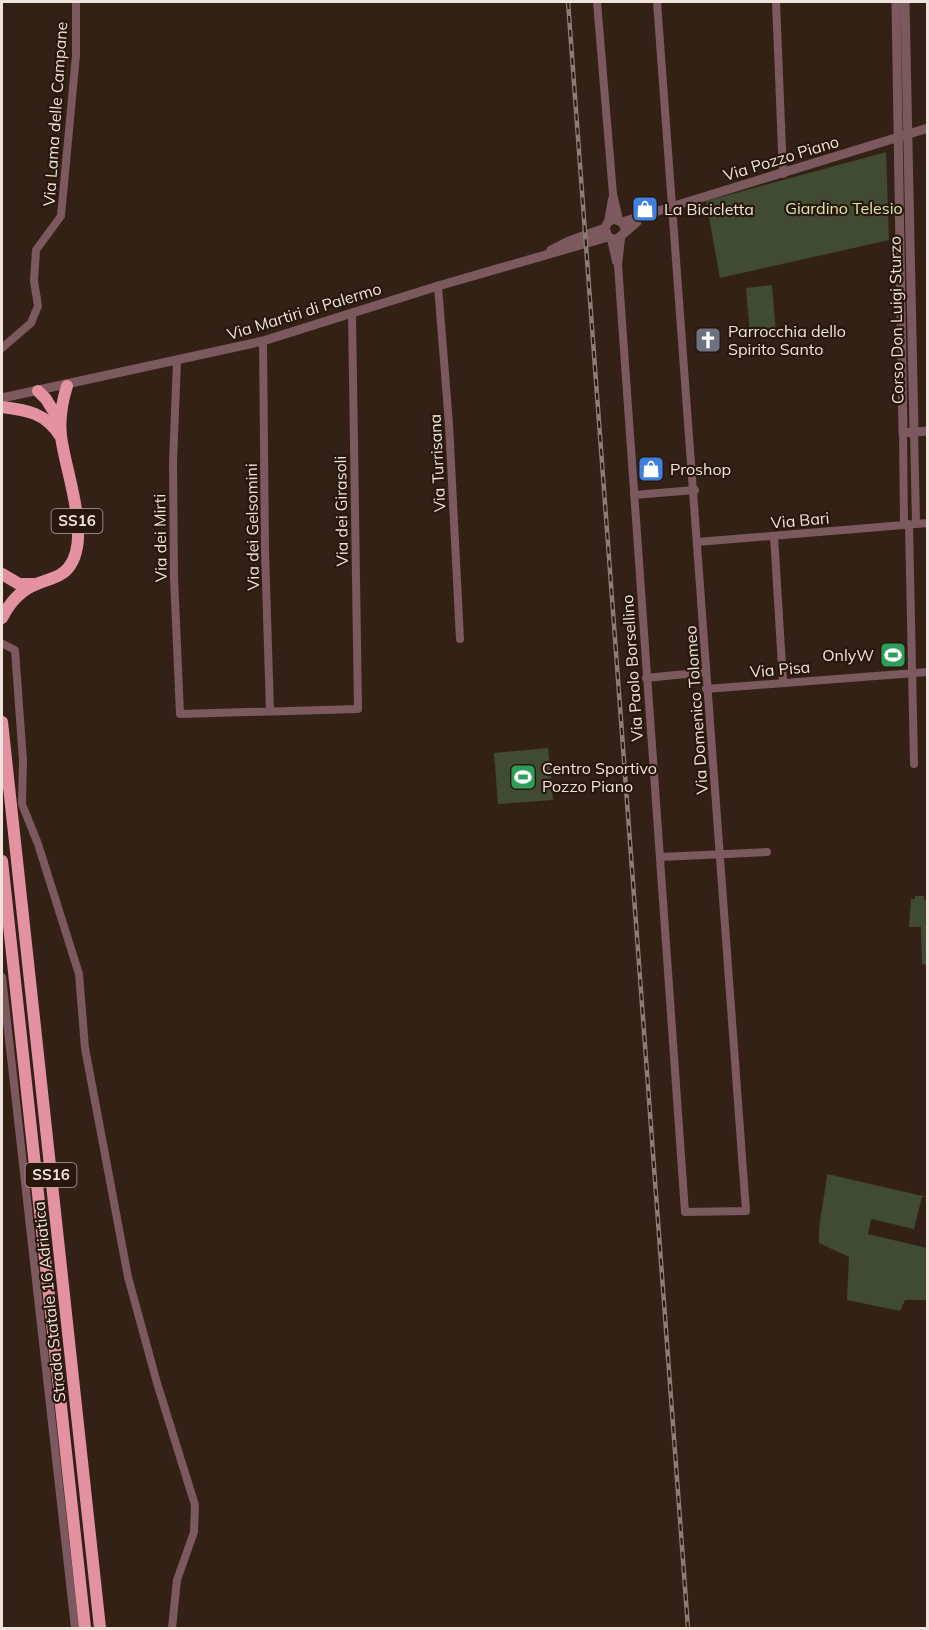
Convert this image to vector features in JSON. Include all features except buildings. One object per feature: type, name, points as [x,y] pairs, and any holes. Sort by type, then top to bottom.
[{"type":"highway","name":"SS16","points":[[2,618],[9,603],[35,584],[54,579],[69,568],[77,547],[77,518],[60,422],[67,386]]},
{"type":"highway","name":"SS16","points":[[38,391],[46,399],[60,422]]},
{"type":"highway","name":"SS16","points":[[38,391],[43,416],[61,437]]},
{"type":"highway","points":[[2,407],[25,410],[43,416]]},
{"type":"highway","points":[[2,574],[19,584],[35,584]]},
{"type":"highway","name":"Strada Statale 16 Adriatica","points":[[2,722],[100,1629]]},
{"type":"highway","name":"Strada Statale 16 Adriatica","points":[[2,861],[85,1629]]},
{"type":"street","name":"Via Lama delle Campane","points":[[2,348],[31,323],[38,306],[34,281],[36,250],[61,216],[76,56],[76,2]]},
{"type":"street","points":[[597,2],[613,194],[608,231]]},
{"type":"street","name":"Via Domenico Tolomeo","points":[[657,2],[695,490],[706,688],[746,1210],[685,1212]]},
{"type":"street","points":[[776,2],[783,174]]},
{"type":"street","name":"Corso Don Luigi Sturzo","points":[[896,2],[914,431],[910,524],[914,764]]},
{"type":"street","name":"Corso Don Luigi Sturzo","points":[[905,2],[903,432],[910,524]]},
{"type":"street","name":"Via Pozzo Piano","points":[[546,253],[568,241],[622,227],[673,207],[927,128]]},
{"type":"street","name":"Via Paolo Borsellino","points":[[613,194],[622,227],[618,266],[685,1212]]},
{"type":"street","name":"Via Pozzo Piano","points":[[608,231],[622,227]]},
{"type":"street","name":"Via Paolo Borsellino","points":[[608,231],[618,266]]},
{"type":"street","name":"Via Martiri di Palermo","points":[[67,386],[263,341],[546,253]]},
{"type":"street","name":"Via Turrisana","points":[[438,286],[449,424],[460,639]]},
{"type":"street","name":"Via dei Girasoli","points":[[270,711],[358,709],[352,313]]},
{"type":"street","name":"Via dei Gelsomini","points":[[263,341],[265,551],[270,711]]},
{"type":"street","name":"Via dei Mirti","points":[[177,361],[173,462],[174,567],[180,714],[270,711]]},
{"type":"street","points":[[2,398],[67,386]]},
{"type":"street","points":[[903,432],[927,431]]},
{"type":"street","points":[[634,495],[695,490]]},
{"type":"street","name":"Via Bari","points":[[698,542],[927,523]]},
{"type":"street","points":[[774,536],[783,682]]},
{"type":"street","points":[[3,644],[15,650],[23,762],[22,804],[38,844],[79,974],[85,1048],[128,1277],[157,1383],[195,1505],[194,1532],[177,1580],[172,1629]]},
{"type":"street","points":[[646,678],[706,672]]},
{"type":"street","name":"Via Pisa","points":[[706,688],[927,672]]},
{"type":"street","points":[[660,857],[767,852]]},
{"type":"street","points":[[2,977],[75,1629]]},
{"type":"green space","name":"Giardino Telesio","points":[[886,152],[889,240],[720,278],[706,201]]},
{"type":"green space","points":[[772,285],[776,333],[750,335],[746,288]]},
{"type":"green space","name":"Centro Sportivo Pozzo Piano","points":[[548,748],[553,800],[498,804],[494,753]]},
{"type":"green space","points":[[915,896],[924,896],[924,900],[927,900],[927,965],[922,964],[921,927],[909,927],[911,899],[915,899]]},
{"type":"green space","points":[[827,1174],[927,1197],[922,1197],[914,1229],[871,1219],[868,1234],[927,1248],[927,1300],[905,1300],[900,1311],[847,1300],[849,1257],[819,1243]]},
{"type":"railway","points":[[568,2],[688,1628]]},
{"type":"place","name":"La Bicicletta","points":[[645,209]]},
{"type":"place","name":"Parrocchia dello Spirito Santo","points":[[708,340]]},
{"type":"place","name":"Proshop","points":[[651,469]]},
{"type":"place","name":"OnlyW","points":[[893,655]]},
{"type":"place","name":"Centro Sportivo Pozzo Piano","points":[[523,777]]}]
